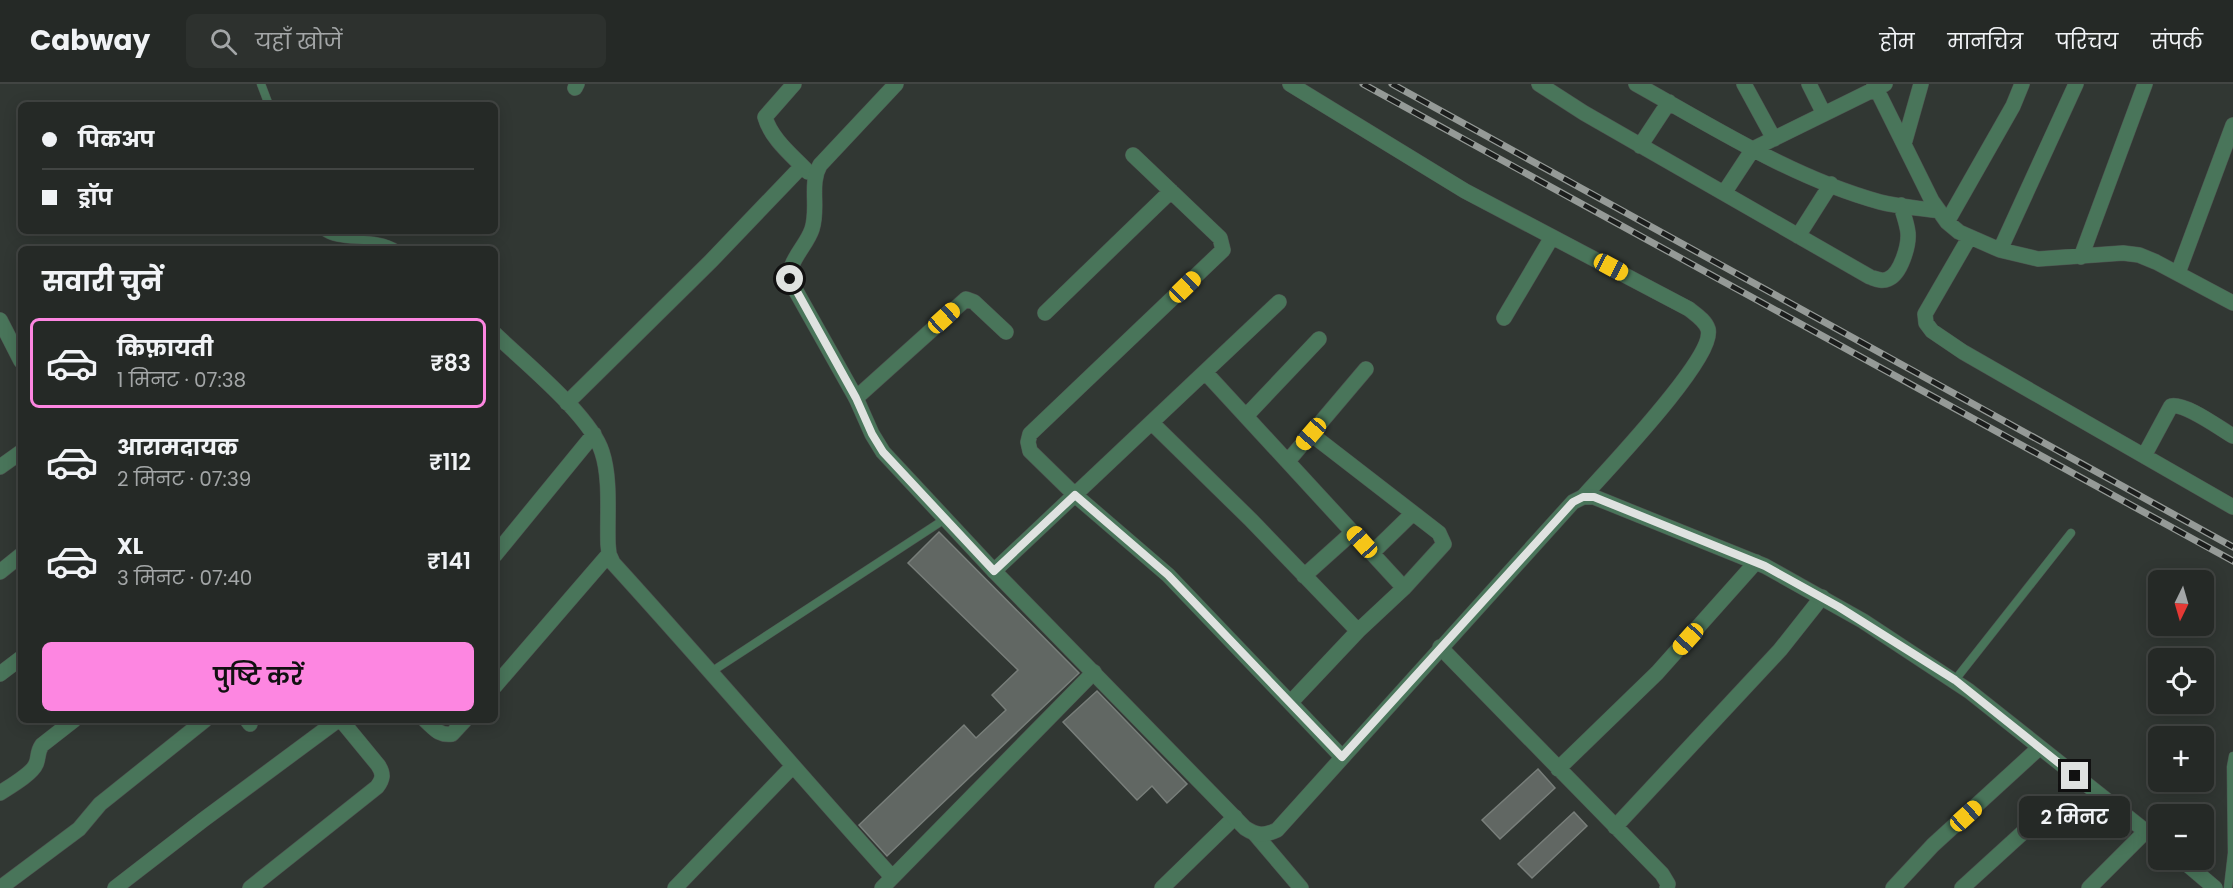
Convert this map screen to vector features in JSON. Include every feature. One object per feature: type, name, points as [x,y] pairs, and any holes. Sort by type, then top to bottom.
[{"type":"street","points":[[794,84],[765,117],[773,134],[815,179]]},
{"type":"street","points":[[896,84],[820,165],[815,179],[816,217],[807,241],[792,264],[790,279],[883,452],[994,571],[1235,818],[1255,834],[1301,888]]},
{"type":"street","points":[[1255,834],[1267,835],[1277,830],[1573,502],[1583,497],[1683,382],[1708,340],[1708,329],[1703,321],[1689,309],[1465,191],[1290,84]]},
{"type":"street","points":[[1539,84],[1640,146],[1879,280],[1894,275],[1906,252],[1908,232],[1901,205]]},
{"type":"street","points":[[1636,84],[1791,169],[1864,197],[1943,216]]},
{"type":"street","points":[[1744,84],[1774,139]]},
{"type":"street","points":[[1809,84],[1824,114]]},
{"type":"street","points":[[1904,144],[1921,84]]},
{"type":"street","points":[[1943,216],[2013,106],[2022,84]]},
{"type":"street","points":[[2000,250],[2076,84]]},
{"type":"street","points":[[2081,257],[2145,84]]},
{"type":"street","points":[[1724,193],[1753,149],[1879,85],[1904,144],[1943,216],[1969,238],[2000,250],[2038,259],[2139,255],[2233,303]]},
{"type":"street","points":[[1640,146],[1669,102]]},
{"type":"street","points":[[2178,273],[2233,124]]},
{"type":"street","points":[[1133,155],[1220,238],[1222,250],[1030,434],[1028,442],[1030,451],[1075,495],[1168,575],[1342,757]]},
{"type":"street","points":[[567,403],[711,261],[802,166]]},
{"type":"street","points":[[1798,236],[1831,184]]},
{"type":"street","points":[[1045,313],[1171,191]]},
{"type":"street","points":[[1504,318],[1552,237]]},
{"type":"street","points":[[1969,238],[1925,314],[1926,323],[1932,331],[2007,379],[2233,507]]},
{"type":"street","points":[[856,398],[966,299],[974,302],[1006,332]]},
{"type":"street","points":[[994,571],[1279,302]]},
{"type":"street","points":[[0,320],[18,355]]},
{"type":"street","points":[[1246,416],[1319,339]]},
{"type":"street","points":[[498,343],[567,403],[594,434],[605,464],[609,554],[613,563],[711,672],[887,883],[1094,672]]},
{"type":"street","points":[[1288,461],[1366,369]]},
{"type":"street","points":[[1205,372],[1404,588]]},
{"type":"street","points":[[2144,456],[2171,406],[2176,405],[2190,410],[2233,436]]},
{"type":"street","points":[[1152,423],[1358,631]]},
{"type":"street","points":[[498,551],[594,434]]},
{"type":"street","points":[[1291,702],[1358,631],[1404,588],[1444,544],[1439,533],[1311,434]]},
{"type":"street","points":[[0,467],[18,454]]},
{"type":"street","points":[[1583,497],[1605,500],[1756,562],[1822,597],[1955,680],[2148,833]]},
{"type":"street","points":[[1372,553],[1413,513]]},
{"type":"street","points":[[1304,576],[1353,532]]},
{"type":"street","points":[[498,683],[609,554]]},
{"type":"street","points":[[0,572],[18,557]]},
{"type":"street","points":[[1558,770],[1658,673],[1756,562]]},
{"type":"street","points":[[1615,827],[1780,650],[1822,597]]},
{"type":"street","points":[[1440,647],[1662,874],[1668,884],[1667,888]]},
{"type":"street","points":[[0,674],[18,660]]},
{"type":"street","points":[[0,793],[33,769],[37,762],[38,750],[42,745],[70,723]]},
{"type":"street","points":[[0,888],[79,829],[100,804],[201,723]]},
{"type":"street","points":[[116,888],[203,820],[335,723]]},
{"type":"street","points":[[250,888],[382,780],[383,773],[378,765],[342,723]]},
{"type":"street","points":[[428,723],[445,735],[452,734],[462,723]]},
{"type":"street","points":[[1893,888],[1933,845],[2039,748]]},
{"type":"street","points":[[675,888],[792,767]]},
{"type":"street","points":[[1962,888],[2052,806]]},
{"type":"street","points":[[1162,888],[1235,818]]},
{"type":"street","points":[[2089,888],[2148,839]]},
{"type":"street","points":[[2194,870],[2215,888]]},
{"type":"lane","points":[[261,84],[268,102]]},
{"type":"lane","points":[[329,234],[383,241],[392,246]]},
{"type":"lane","points":[[711,672],[945,519]]},
{"type":"lane","points":[[1955,680],[2071,533]]},
{"type":"lane","points":[[2228,888],[2232,853],[2231,767],[2233,756]]},
{"type":"building","points":[[939,532],[1079,673],[887,856],[859,825],[964,725],[976,738],[1006,710],[992,695],[1018,670],[908,563]]},
{"type":"building","points":[[1097,691],[1187,784],[1167,803],[1152,786],[1137,800],[1063,722]]},
{"type":"building","points":[[1538,769],[1555,788],[1500,839],[1482,820]]},
{"type":"building","points":[[1574,812],[1587,826],[1532,878],[1518,864]]},
{"type":"railway","points":[[1363,84],[2233,561]]},
{"type":"railway","points":[[1392,84],[2233,547]]},
{"type":"route","points":[[790,279],[883,452],[994,571],[1075,495],[1168,575],[1342,757],[1573,502],[1583,497],[1594,497],[1765,566],[1839,607],[1955,680],[2075,776]]}]
